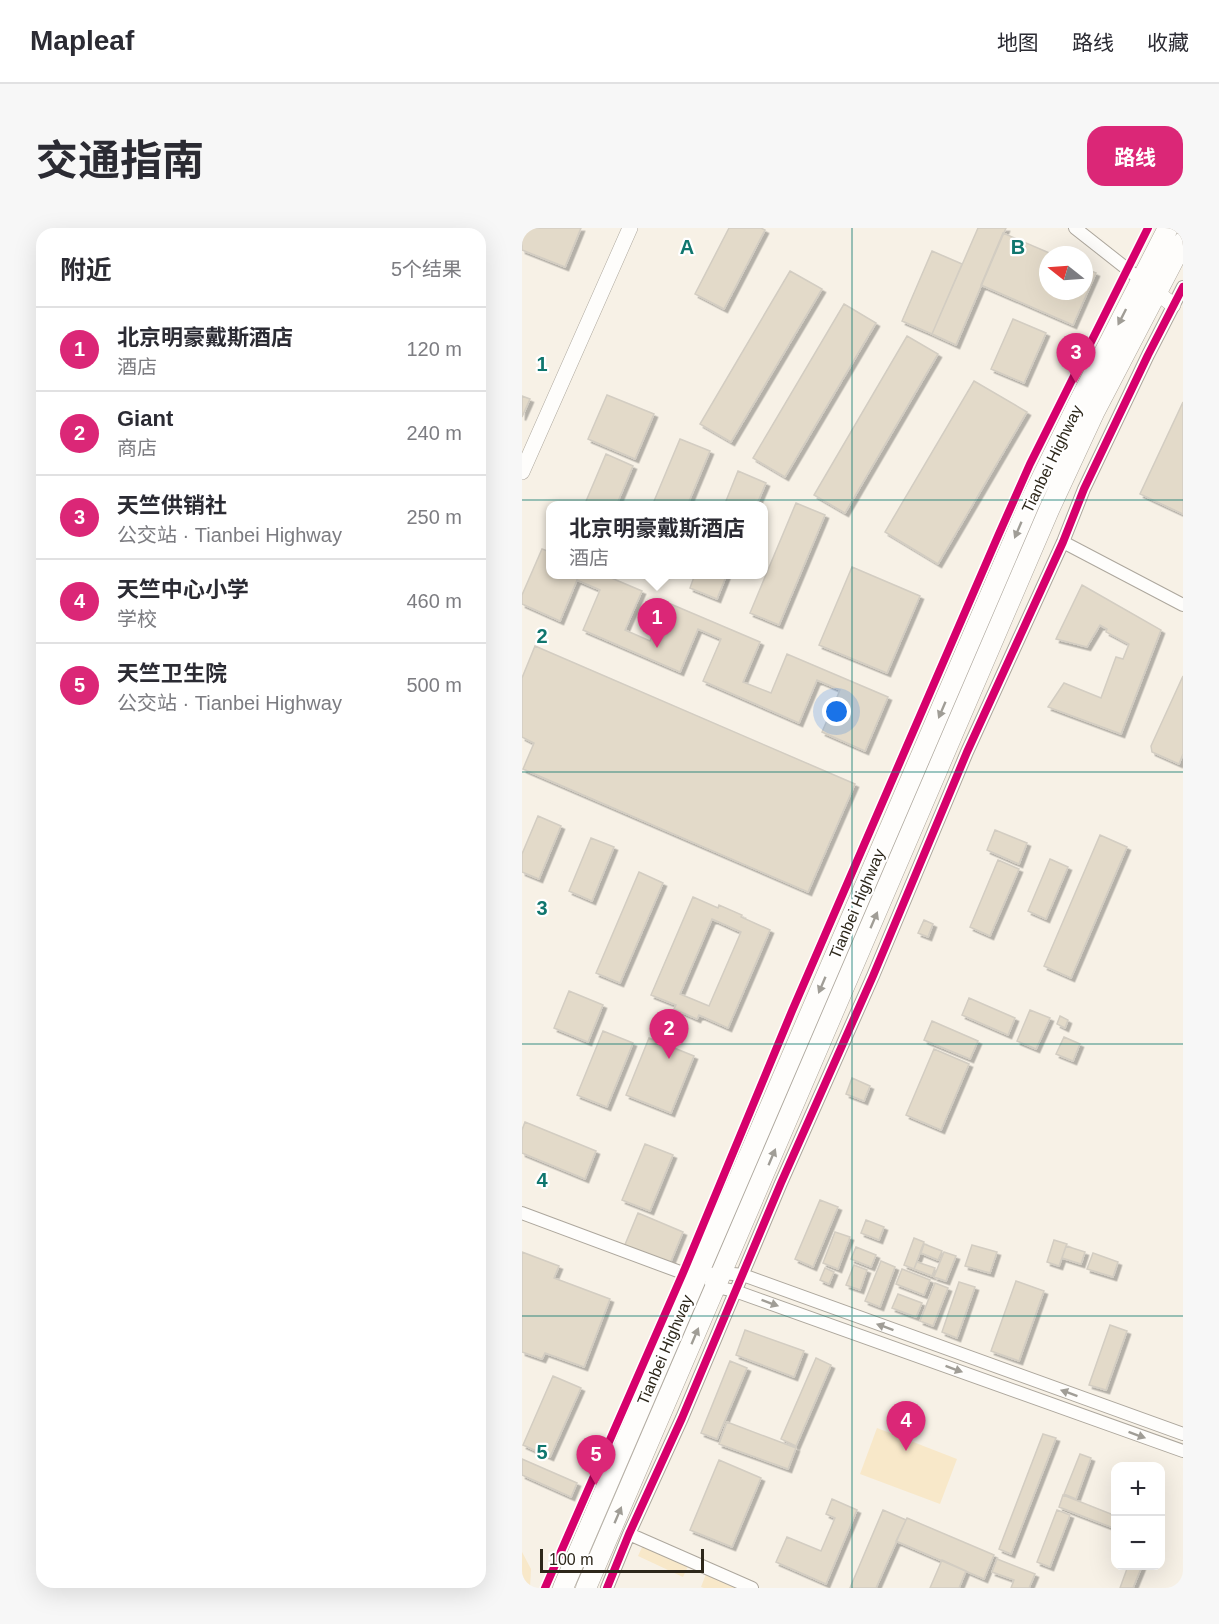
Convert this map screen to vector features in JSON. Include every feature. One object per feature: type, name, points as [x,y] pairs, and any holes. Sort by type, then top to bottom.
[{"type":"main road","name":"Tianbei Highway","points":[[563,1588],[1030,502],[1168,228]]},
{"type":"main road","name":"Tianbei Highway","points":[[586,1588],[1049,510],[1094,413],[1183,242]]},
{"type":"street","points":[[522,471],[630,228]]},
{"type":"street","points":[[1075,228],[1173,305]]},
{"type":"street","points":[[607,1588],[628,1534],[682,1418],[781,1183],[873,976],[967,752],[1063,542],[1084,489],[1183,287]]},
{"type":"street","points":[[1063,542],[1183,605]]},
{"type":"street","points":[[522,1213],[683,1273],[719,1280],[735,1291],[1183,1451]]},
{"type":"street","points":[[719,1280],[742,1275],[1183,1434]]},
{"type":"street","points":[[628,1534],[752,1588]]},
{"type":"shaded area","points":[[877,1428],[957,1459],[940,1504],[860,1474]]},
{"type":"shaded area","points":[[644,1543],[689,1564],[683,1577],[638,1556]]},
{"type":"shaded area","points":[[522,1552],[531,1569],[530,1588],[522,1588]]},
{"type":"shaded area","points":[[706,1574],[744,1588],[701,1587]]},
{"type":"building","points":[[522,228],[581,228],[565,267],[522,250]]},
{"type":"building","points":[[729,228],[765,230],[724,309],[695,294]]},
{"type":"building","points":[[978,228],[1006,228],[956,345],[932,334]]},
{"type":"building","points":[[1003,233],[1039,249],[1039,300],[1084,300],[1073,325],[981,285]]},
{"type":"building","points":[[932,251],[962,264],[932,334],[902,321]]},
{"type":"building","points":[[790,271],[822,289],[731,442],[700,424]]},
{"type":"building","points":[[844,304],[876,323],[785,477],[753,458]]},
{"type":"building","points":[[1013,319],[1046,333],[1024,383],[991,369]]},
{"type":"building","points":[[907,336],[938,354],[845,513],[814,495]]},
{"type":"building","points":[[974,381],[1027,412],[938,564],[885,532]]},
{"type":"building","points":[[607,395],[654,414],[635,459],[588,439]]},
{"type":"building","points":[[522,396],[530,399],[522,417]]},
{"type":"building","points":[[1183,402],[1183,514],[1140,494]]},
{"type":"building","points":[[680,439],[710,451],[689,501],[654,501]]},
{"type":"building","points":[[606,454],[633,466],[618,501],[586,501]]},
{"type":"building","points":[[738,471],[766,483],[758,501],[726,501]]},
{"type":"building","points":[[796,503],[825,515],[779,625],[750,613],[764,579],[768,579],[768,570]]},
{"type":"building","points":[[542,549],[546,550],[546,579],[614,579],[642,591],[625,630],[650,641],[666,602],[760,642],[743,682],[771,693],[787,654],[888,697],[865,751],[822,732],[840,690],[817,680],[799,723],[703,681],[721,639],[698,629],[680,672],[583,630],[600,590],[577,580],[560,621],[522,604],[522,595]]},
{"type":"building","points":[[852,567],[920,596],[887,673],[819,645]]},
{"type":"building","points":[[693,579],[725,579],[717,599],[690,588]]},
{"type":"building","points":[[1082,585],[1161,630],[1121,734],[1048,707],[1064,683],[1101,698],[1116,657],[1123,659],[1129,644],[1106,632],[1107,629],[1100,625],[1087,647],[1056,639]]},
{"type":"building","points":[[535,646],[855,784],[808,892],[523,769],[534,743],[522,737],[522,678]]},
{"type":"building","points":[[1183,676],[1183,754],[1179,764],[1152,752],[1151,746]]},
{"type":"building","points":[[538,816],[561,826],[539,879],[522,872],[522,854]]},
{"type":"building","points":[[995,830],[1027,843],[1019,864],[987,850]]},
{"type":"building","points":[[1100,835],[1127,847],[1071,978],[1044,966]]},
{"type":"building","points":[[591,838],[614,847],[592,901],[569,891]]},
{"type":"building","points":[[1050,859],[1068,867],[1046,919],[1028,911]]},
{"type":"building","points":[[998,860],[1019,869],[990,936],[970,927]]},
{"type":"building","points":[[639,872],[663,883],[620,983],[596,973]]},
{"type":"building","points":[[693,897],[718,908],[719,905],[770,930],[728,1028],[699,1015],[697,1019],[674,1009],[676,1005],[651,995]],"holes":[[[712,919],[741,932],[709,1006],[680,994]]]},
{"type":"building","points":[[924,920],[933,924],[928,937],[918,933]]},
{"type":"building","points":[[569,991],[603,1005],[588,1042],[554,1028]]},
{"type":"building","points":[[969,998],[1015,1018],[1008,1035],[962,1015]]},
{"type":"building","points":[[1030,1010],[1050,1018],[1036,1049],[1017,1041]]},
{"type":"building","points":[[1060,1016],[1068,1020],[1065,1028],[1057,1024]]},
{"type":"building","points":[[932,1021],[978,1041],[970,1059],[924,1040]]},
{"type":"building","points":[[603,1031],[633,1043],[607,1107],[577,1095]]},
{"type":"building","points":[[1064,1037],[1080,1044],[1073,1061],[1056,1054]]},
{"type":"building","points":[[649,1038],[694,1056],[671,1113],[626,1095]]},
{"type":"building","points":[[934,1049],[969,1064],[941,1130],[906,1115]]},
{"type":"building","points":[[852,1078],[870,1086],[864,1101],[846,1094]]},
{"type":"building","points":[[525,1122],[596,1151],[585,1179],[522,1153],[522,1130]]},
{"type":"building","points":[[645,1144],[673,1155],[650,1211],[622,1200]]},
{"type":"building","points":[[820,1200],[838,1207],[813,1267],[795,1259]]},
{"type":"building","points":[[638,1213],[683,1232],[669,1266],[624,1247]]},
{"type":"building","points":[[866,1220],[884,1227],[879,1240],[861,1233]]},
{"type":"building","points":[[835,1232],[850,1237],[838,1269],[823,1263]]},
{"type":"building","points":[[914,1238],[924,1242],[914,1269],[904,1265]]},
{"type":"building","points":[[1054,1240],[1067,1244],[1059,1266],[1047,1262]]},
{"type":"building","points":[[924,1244],[942,1251],[938,1260],[921,1253]]},
{"type":"building","points":[[972,1245],[997,1252],[990,1273],[965,1266]]},
{"type":"building","points":[[1066,1246],[1085,1252],[1081,1264],[1062,1258]]},
{"type":"building","points":[[856,1247],[876,1255],[871,1267],[851,1259]]},
{"type":"building","points":[[522,1252],[559,1266],[554,1278],[610,1299],[584,1367],[545,1353],[542,1359],[522,1352]]},
{"type":"building","points":[[944,1252],[956,1256],[946,1281],[934,1277]]},
{"type":"building","points":[[1093,1253],[1118,1262],[1113,1277],[1087,1269]]},
{"type":"building","points":[[881,1261],[895,1267],[880,1307],[865,1301]]},
{"type":"building","points":[[917,1262],[935,1268],[932,1276],[914,1269]]},
{"type":"building","points":[[854,1265],[867,1270],[860,1290],[846,1285]]},
{"type":"building","points":[[825,1268],[834,1272],[829,1284],[820,1280]]},
{"type":"building","points":[[902,1269],[930,1280],[924,1295],[896,1284]]},
{"type":"building","points":[[1016,1281],[1044,1291],[1019,1361],[991,1351]]},
{"type":"building","points":[[959,1282],[975,1287],[957,1338],[942,1332]]},
{"type":"building","points":[[935,1283],[948,1288],[933,1326],[920,1321]]},
{"type":"building","points":[[898,1294],[922,1303],[916,1317],[892,1308]]},
{"type":"building","points":[[1110,1325],[1127,1331],[1106,1390],[1089,1385]]},
{"type":"building","points":[[745,1330],[804,1351],[794,1377],[736,1355]]},
{"type":"building","points":[[816,1358],[831,1365],[796,1446],[781,1439]]},
{"type":"building","points":[[730,1361],[747,1368],[717,1439],[701,1433]]},
{"type":"building","points":[[553,1376],[581,1388],[550,1457],[523,1445]]},
{"type":"building","points":[[727,1422],[796,1448],[788,1469],[719,1444]]},
{"type":"building","points":[[1043,1434],[1056,1438],[1011,1554],[999,1549]]},
{"type":"building","points":[[1080,1454],[1091,1458],[1076,1499],[1064,1494]]},
{"type":"building","points":[[522,1459],[577,1483],[571,1497],[522,1475]]},
{"type":"building","points":[[719,1460],[761,1478],[732,1547],[690,1530]]},
{"type":"building","points":[[1063,1495],[1111,1514],[1111,1527],[1059,1507]]},
{"type":"building","points":[[832,1499],[857,1510],[826,1584],[776,1562],[787,1537],[821,1551],[835,1518],[826,1514]]},
{"type":"building","points":[[883,1510],[906,1520],[876,1588],[850,1588]]},
{"type":"building","points":[[1057,1510],[1070,1515],[1050,1567],[1037,1562]]},
{"type":"building","points":[[907,1518],[994,1555],[984,1579],[896,1541]]},
{"type":"building","points":[[997,1559],[1035,1574],[1029,1588],[1011,1588],[1014,1580],[992,1572]]},
{"type":"building","points":[[942,1560],[966,1571],[959,1588],[930,1588]]},
{"type":"building","points":[[1127,1570],[1140,1570],[1133,1588],[1120,1588]]},
{"type":"cycle path","points":[[545,1588],[683,1273],[792,1011],[998,536],[1030,464],[1148,228]]},
{"type":"cycle path","points":[[607,1588],[682,1418],[781,1183],[873,976],[967,752],[1063,542],[1084,489],[1183,287]]},
{"type":"place","name":"天竺供销社","points":[[1076,383]]},
{"type":"place","name":"北京明豪戴斯酒店","points":[[657,648]]},
{"type":"place","name":"Giant","points":[[669,1059]]},
{"type":"place","name":"天竺中心小学","points":[[906,1451]]},
{"type":"place","name":"天竺卫生院","points":[[596,1485]]}]
